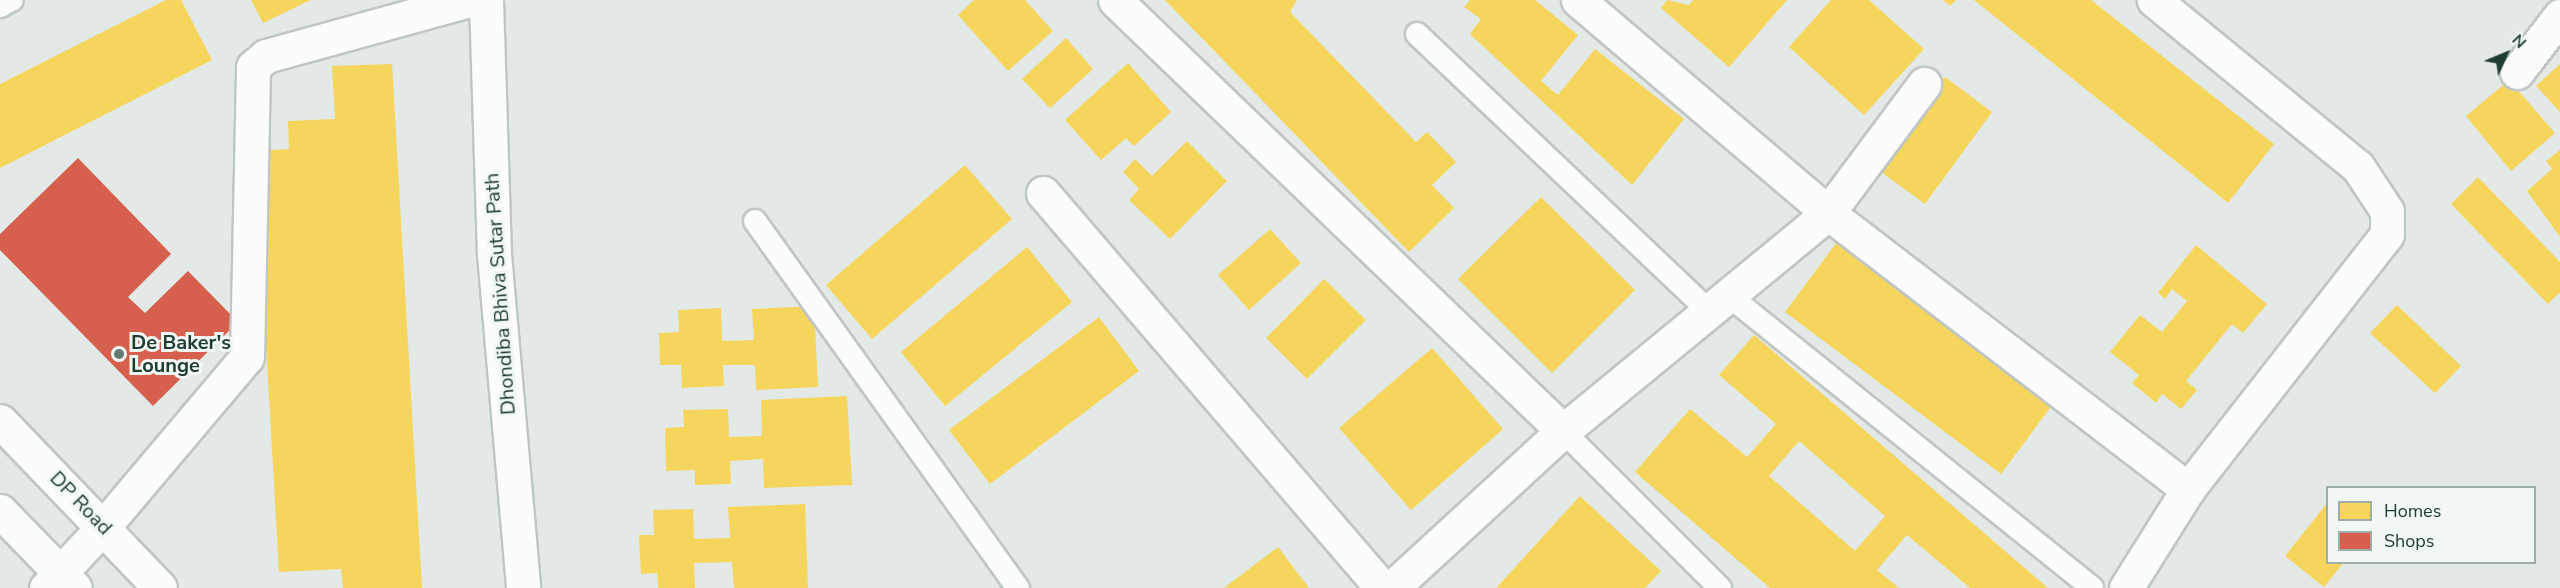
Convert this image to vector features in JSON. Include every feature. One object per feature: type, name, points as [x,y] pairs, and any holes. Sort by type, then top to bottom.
[{"type":"street","points":[[0,511],[61,583],[104,526],[247,357],[253,67],[266,56],[469,0]]},
{"type":"street","name":"Dhondiba Bhiva Sutar Path","points":[[486,0],[494,254],[523,588]]},
{"type":"street","points":[[1115,0],[1563,431]]},
{"type":"street","points":[[1578,0],[1828,213],[2188,489]]},
{"type":"street","points":[[2126,588],[2188,489],[2377,252],[2387,234],[2387,211],[2358,166],[2154,0]]},
{"type":"street","points":[[2517,72],[2560,16]]},
{"type":"street","points":[[1392,588],[1563,431],[1828,213],[1924,84]]},
{"type":"street","points":[[1043,193],[1382,588]]},
{"type":"street","name":"DP Road","points":[[0,421],[104,526],[160,588]]},
{"type":"lane","points":[[0,6],[12,0]]},
{"type":"lane","points":[[1417,34],[1717,302],[2092,588]]},
{"type":"lane","points":[[755,221],[1018,588]]},
{"type":"lane","points":[[1563,431],[1720,588]]},
{"type":"building: Homes","points":[[166,0],[181,0],[212,60],[0,168],[0,84]]},
{"type":"building: Homes","points":[[251,0],[311,0],[263,23]]},
{"type":"building: Homes","points":[[974,0],[1025,0],[1053,31],[1008,71],[958,15]]},
{"type":"building: Homes","points":[[1165,0],[1297,0],[1290,12],[1416,142],[1427,132],[1456,162],[1432,185],[1454,208],[1409,252]]},
{"type":"building: Homes","points":[[1470,0],[1535,0],[1578,35],[1541,81],[1558,95],[1595,49],[1684,119],[1632,185],[1470,34],[1481,19],[1464,7]]},
{"type":"building: Homes","points":[[1667,0],[1689,5],[1693,0],[1787,0],[1729,67],[1661,8]]},
{"type":"building: Homes","points":[[1831,0],[1869,0],[1924,49],[1864,115],[1789,47]]},
{"type":"building: Homes","points":[[1943,0],[1956,0],[1950,6]]},
{"type":"building: Homes","points":[[1974,0],[2091,0],[2274,144],[2228,203]]},
{"type":"building: Homes","points":[[1066,38],[1093,69],[1050,108],[1022,79]]},
{"type":"building: Homes","points":[[1128,63],[1171,112],[1134,146],[1126,138],[1101,160],[1065,120]]},
{"type":"building: Homes","points":[[392,64],[422,588],[343,588],[341,569],[279,572],[255,151],[289,149],[288,121],[335,119],[332,66]]},
{"type":"building: Homes","points":[[2560,64],[2560,112],[2536,86]]},
{"type":"building: Homes","points":[[1945,77],[1992,112],[1925,204],[1877,169]]},
{"type":"building: Homes","points":[[2509,80],[2555,133],[2511,171],[2466,116]]},
{"type":"building: Homes","points":[[1187,141],[1227,181],[1170,239],[1129,200],[1139,189],[1123,172],[1135,159],[1152,176]]},
{"type":"building: Homes","points":[[2560,150],[2560,237],[2527,191],[2552,169],[2546,161]]},
{"type":"building: Homes","points":[[965,165],[1012,219],[872,339],[826,285]]},
{"type":"building: Homes","points":[[2478,177],[2560,262],[2560,292],[2548,304],[2451,204]]},
{"type":"building: Homes","points":[[1541,197],[1635,290],[1552,373],[1458,279]]},
{"type":"building: Homes","points":[[1270,229],[1301,263],[1249,310],[1218,275]]},
{"type":"building: Homes","points":[[1837,242],[2053,404],[2001,474],[1785,312]]},
{"type":"building: Homes","points":[[2196,245],[2267,304],[2243,333],[2232,324],[2186,381],[2197,390],[2181,409],[2162,394],[2156,403],[2132,383],[2139,375],[2110,352],[2140,315],[2162,332],[2187,301],[2172,289],[2165,299],[2158,293]]},
{"type":"building: Homes","points":[[1027,247],[1072,302],[945,406],[901,352]]},
{"type":"building: Homes","points":[[1324,279],[1366,320],[1307,379],[1266,338]]},
{"type":"building: Homes","points":[[2397,305],[2461,366],[2435,393],[2370,333]]},
{"type":"building: Homes","points":[[814,306],[818,387],[756,390],[755,365],[723,365],[724,386],[682,388],[681,365],[660,365],[659,333],[679,332],[678,310],[721,308],[722,341],[754,340],[752,309]]},
{"type":"building: Homes","points":[[1099,317],[1139,371],[990,484],[949,430]]},
{"type":"building: Homes","points":[[1754,335],[2048,588],[1970,588],[1907,535],[1877,570],[1899,588],[1770,588],[1635,472],[1690,409],[1747,457],[1776,424],[1719,375]],"holes":[[[1799,441],[1885,516],[1855,551],[1769,476]]]},
{"type":"building: Homes","points":[[1432,348],[1503,429],[1411,510],[1339,428]]},
{"type":"building: Homes","points":[[847,396],[852,485],[764,488],[763,459],[730,461],[731,484],[695,485],[695,470],[666,471],[665,428],[684,427],[683,410],[728,409],[729,437],[762,436],[761,400]]},
{"type":"building: Homes","points":[[1580,496],[1661,571],[1645,588],[1496,588]]},
{"type":"building: Homes","points":[[805,504],[808,588],[734,588],[732,562],[694,563],[695,588],[658,588],[657,573],[641,574],[639,535],[654,535],[653,510],[693,509],[694,539],[730,538],[728,507]]},
{"type":"building: Homes","points":[[2326,505],[2326,564],[2342,564],[2324,587],[2285,556]]},
{"type":"building: Homes","points":[[1278,547],[1309,588],[1224,588]]},
{"type":"building: Shops","points":[[78,158],[171,254],[128,297],[145,313],[188,271],[238,322],[153,406],[0,250],[0,234]]},
{"type":"place","name":"De Baker's Lounge","points":[[119,354]]}]
